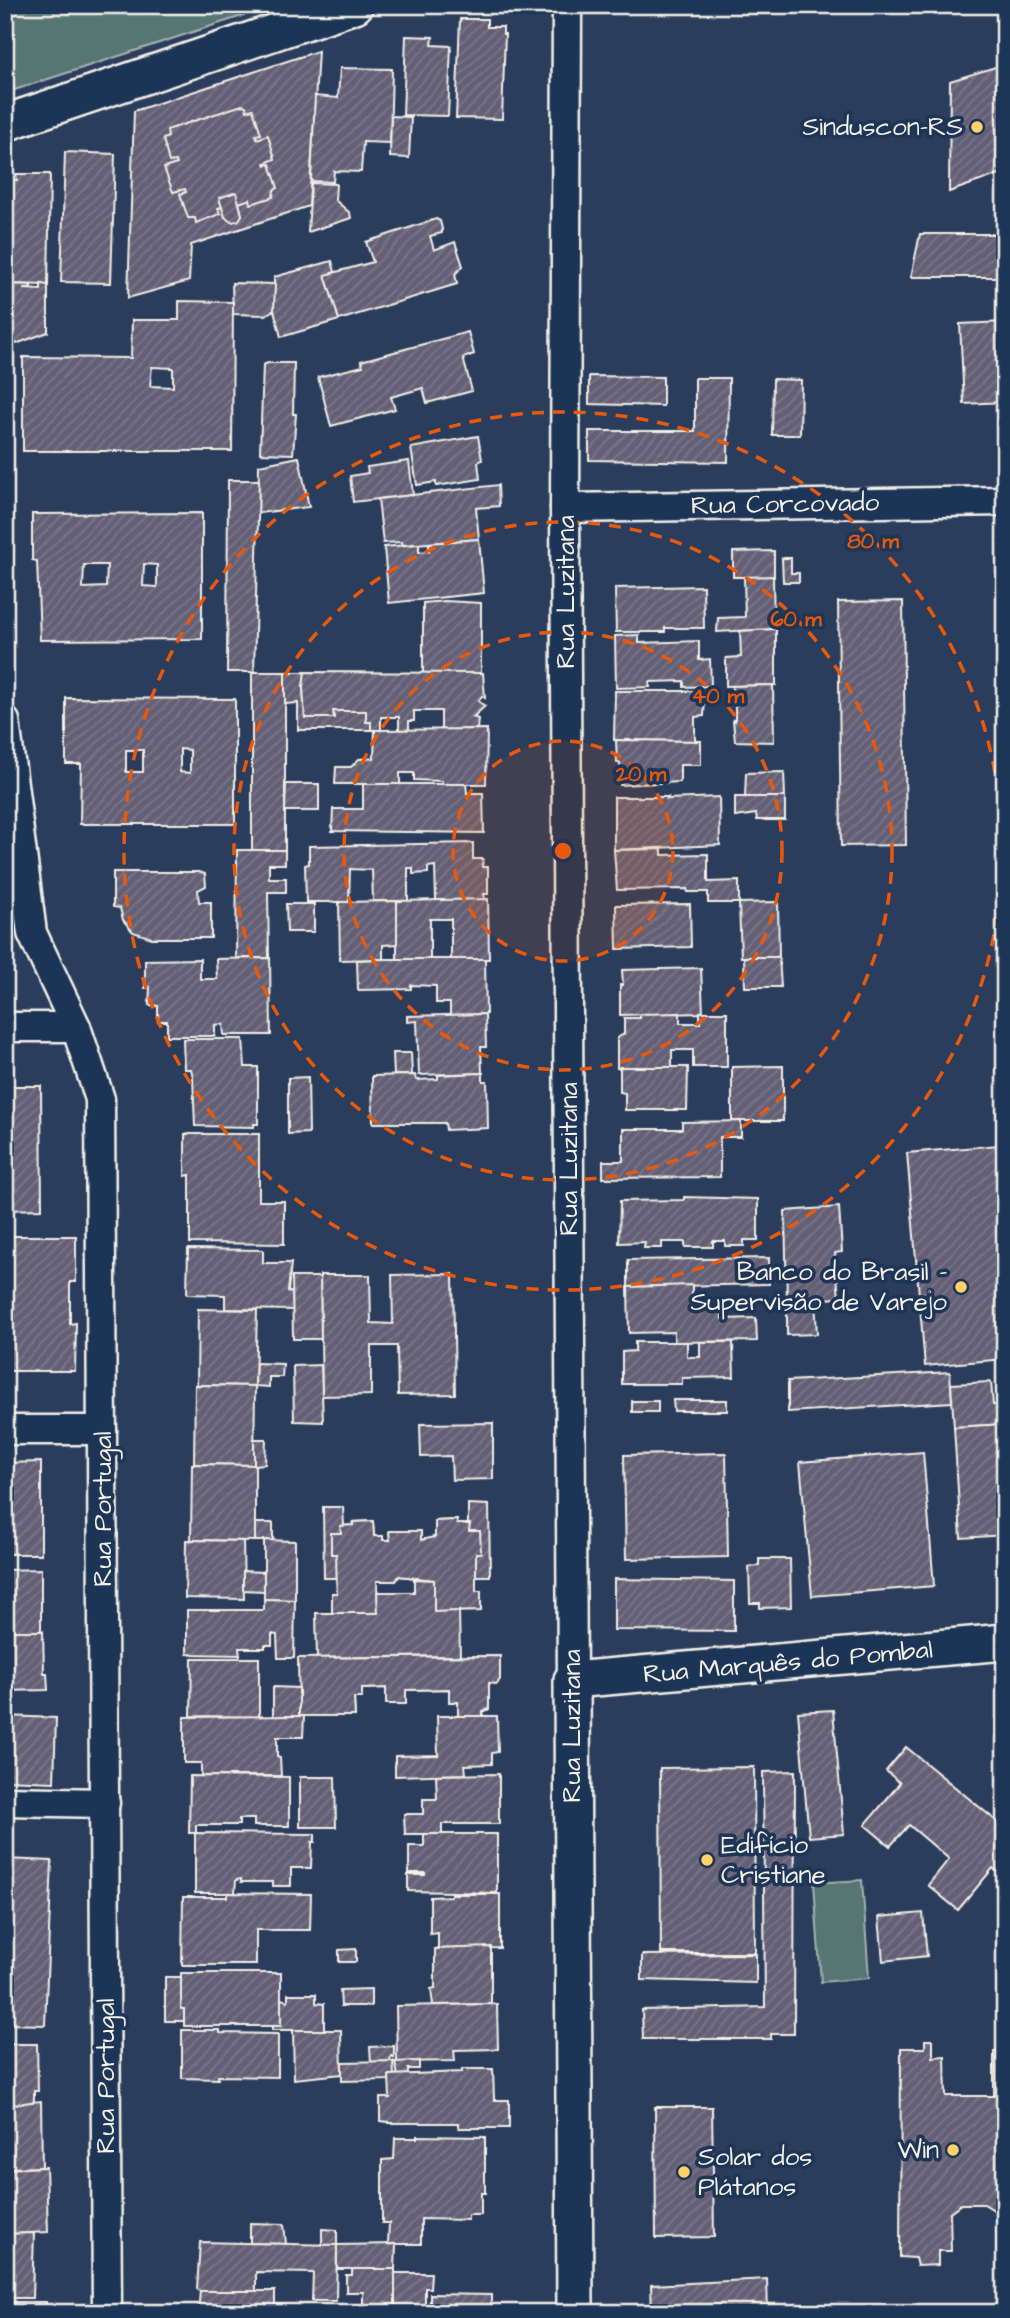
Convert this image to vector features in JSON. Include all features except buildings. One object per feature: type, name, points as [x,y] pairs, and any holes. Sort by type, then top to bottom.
[{"type":"street","points":[[5,123],[355,5]]},
{"type":"street","name":"Rua Luzitana","points":[[567,5],[565,508],[575,2313]]},
{"type":"street","name":"Rua Corcovado","points":[[565,508],[1005,500]]},
{"type":"street","name":"Rua Portugal","points":[[5,721],[32,933],[76,1027],[100,1099],[107,2313]]},
{"type":"street","points":[[5,1027],[76,1027]]},
{"type":"street","points":[[5,1430],[102,1430]]},
{"type":"street","name":"Rua Marquês do Pombal","points":[[572,1680],[1005,1642]]},
{"type":"street","points":[[5,1801],[105,1802]]},
{"type":"green space","points":[[5,5],[276,5],[5,93]]},
{"type":"green space","points":[[862,1880],[869,1978],[821,1982],[814,1883]]},
{"type":"place","name":"Sinduscon-RS","points":[[977,127]]},
{"type":"place","name":"Banco do Brasil - Supervisão de Varejo","points":[[961,1287]]},
{"type":"place","name":"Edifício Cristiane","points":[[707,1860]]},
{"type":"place","name":"Win","points":[[953,2150]]},
{"type":"place","name":"Solar dos Plátanos","points":[[684,2172]]}]
